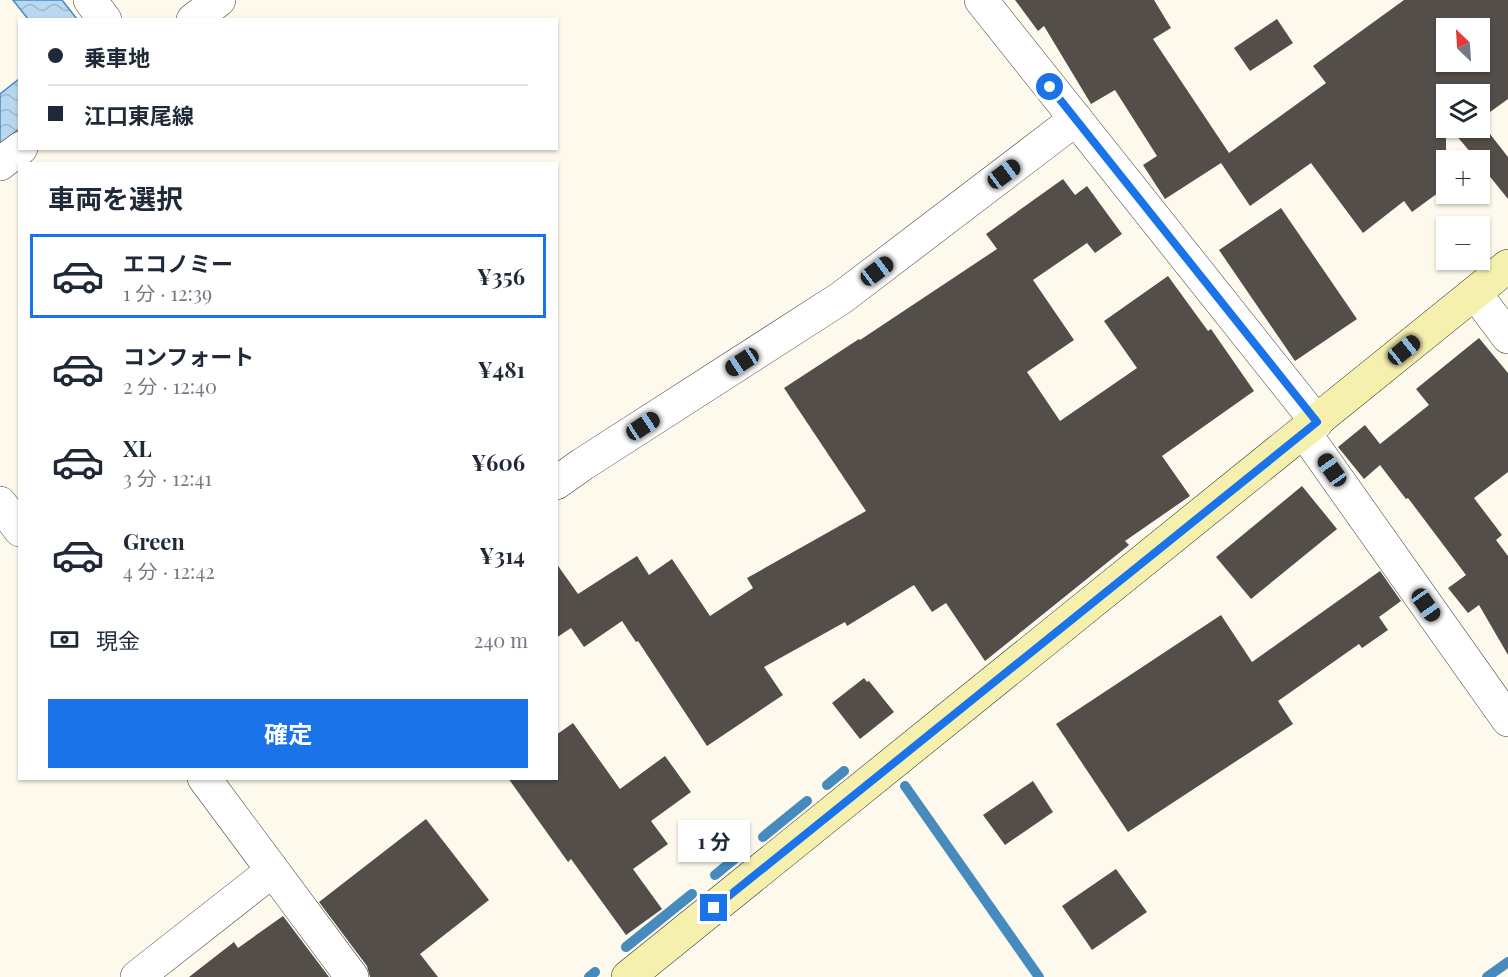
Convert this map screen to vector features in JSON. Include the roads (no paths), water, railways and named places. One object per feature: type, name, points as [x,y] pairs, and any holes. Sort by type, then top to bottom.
[{"type":"main road","points":[[628,977],[1508,266]]},
{"type":"street","points":[[90,0],[104,18]]},
{"type":"street","points":[[196,18],[219,0]]},
{"type":"street","points":[[981,0],[1076,119],[1311,427],[1508,720]]},
{"type":"street","points":[[558,482],[841,298],[1076,119]]},
{"type":"street","points":[[0,164],[18,150]]},
{"type":"street","points":[[1474,293],[1508,338]]},
{"type":"street","points":[[0,503],[18,527]]},
{"type":"street","points":[[205,780],[352,977]]},
{"type":"street","points":[[137,977],[272,871]]},
{"type":"water","points":[[13,0],[62,0],[76,18],[27,18]]},
{"type":"water","points":[[18,80],[18,130],[0,144],[0,94]]},
{"type":"waterway","points":[[827,785],[844,771]]},
{"type":"waterway","points":[[905,786],[1039,977]]},
{"type":"waterway","points":[[763,837],[807,801]]},
{"type":"waterway","points":[[715,875],[737,857]]},
{"type":"waterway","points":[[626,947],[692,894]]},
{"type":"waterway","points":[[1487,977],[1508,962]]},
{"type":"waterway","points":[[589,977],[595,972]]}]
